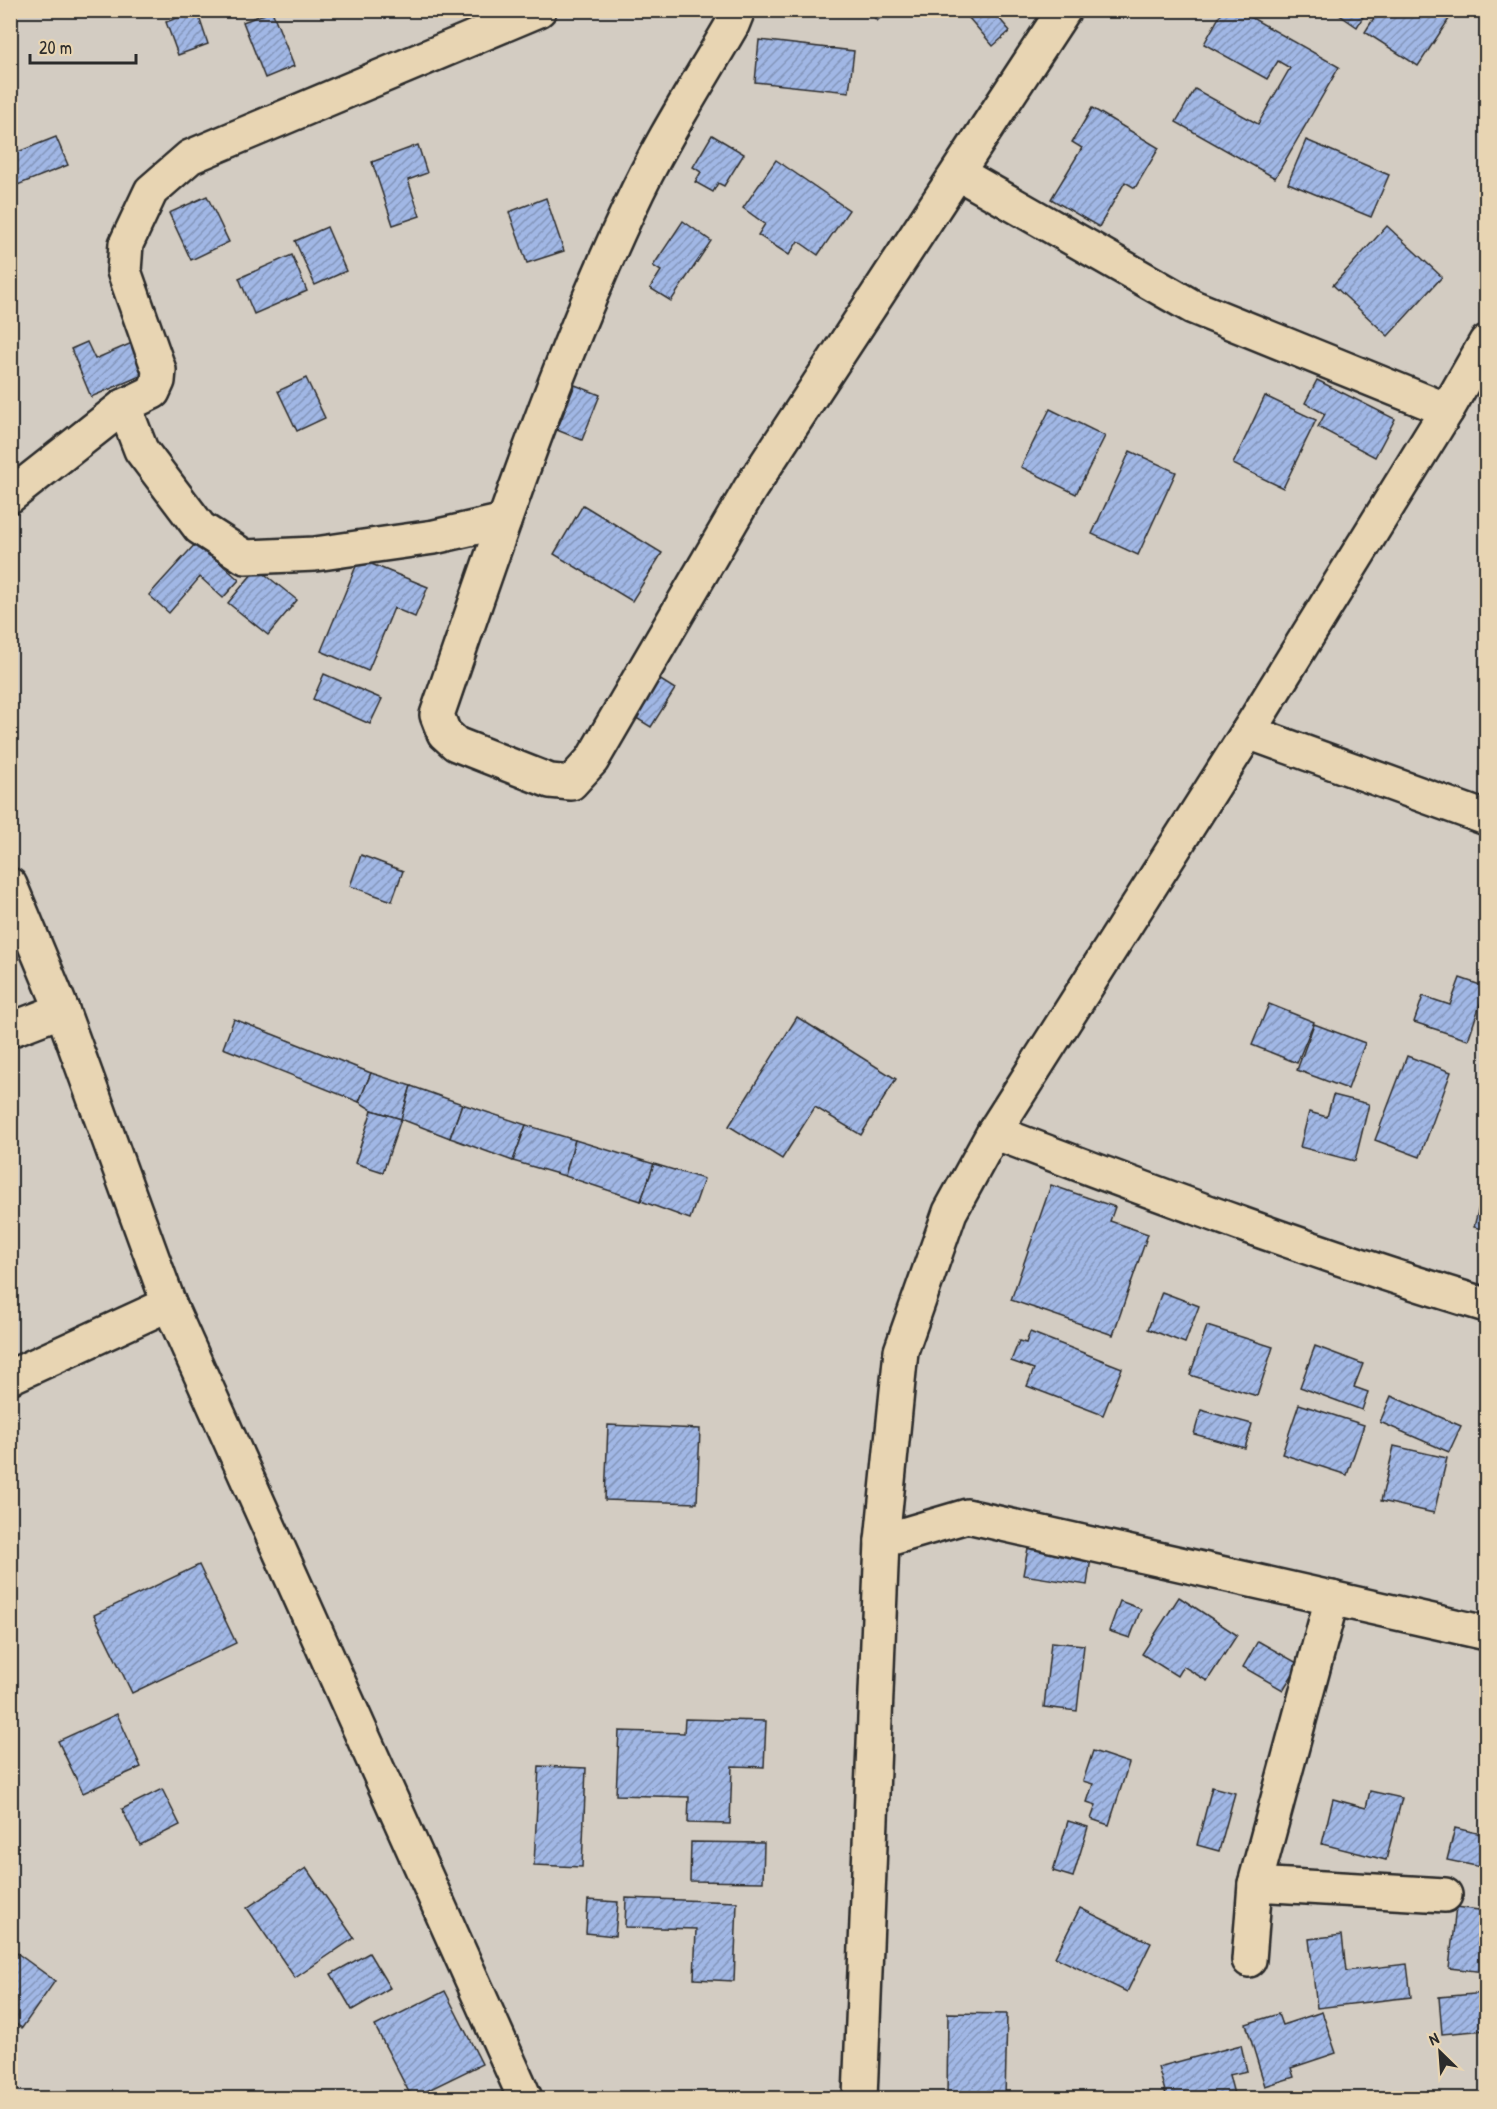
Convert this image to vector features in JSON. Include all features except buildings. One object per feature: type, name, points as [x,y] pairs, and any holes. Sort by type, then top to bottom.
[{"type":"street","points":[[10,496],[124,406],[153,392],[158,381],[159,370],[124,272],[126,244],[151,191],[190,157],[539,10]]},
{"type":"street","points":[[738,10],[732,25],[666,137],[630,206],[576,328],[504,521],[437,715],[444,732],[456,744],[550,780],[571,783],[592,760],[750,489],[1064,10]]},
{"type":"street","points":[[958,173],[1193,307],[1447,410]]},
{"type":"street","points":[[860,2098],[882,1541],[901,1351],[950,1212],[994,1132],[1248,732],[1447,410],[1486,342]]},
{"type":"street","points":[[124,406],[141,450],[200,528],[245,557],[315,554],[434,537],[504,521]]},
{"type":"street","points":[[1248,732],[1486,818]]},
{"type":"street","points":[[10,885],[62,1010],[169,1304],[525,2098]]},
{"type":"street","points":[[10,1030],[62,1010]]},
{"type":"street","points":[[994,1132],[1196,1209],[1409,1282],[1486,1305]]},
{"type":"street","points":[[10,1377],[169,1304]]},
{"type":"street","points":[[882,1541],[967,1516],[1486,1633]]},
{"type":"street","points":[[1249,1960],[1255,1884],[1280,1783],[1332,1598]]},
{"type":"street","points":[[1255,1884],[1445,1895]]}]
